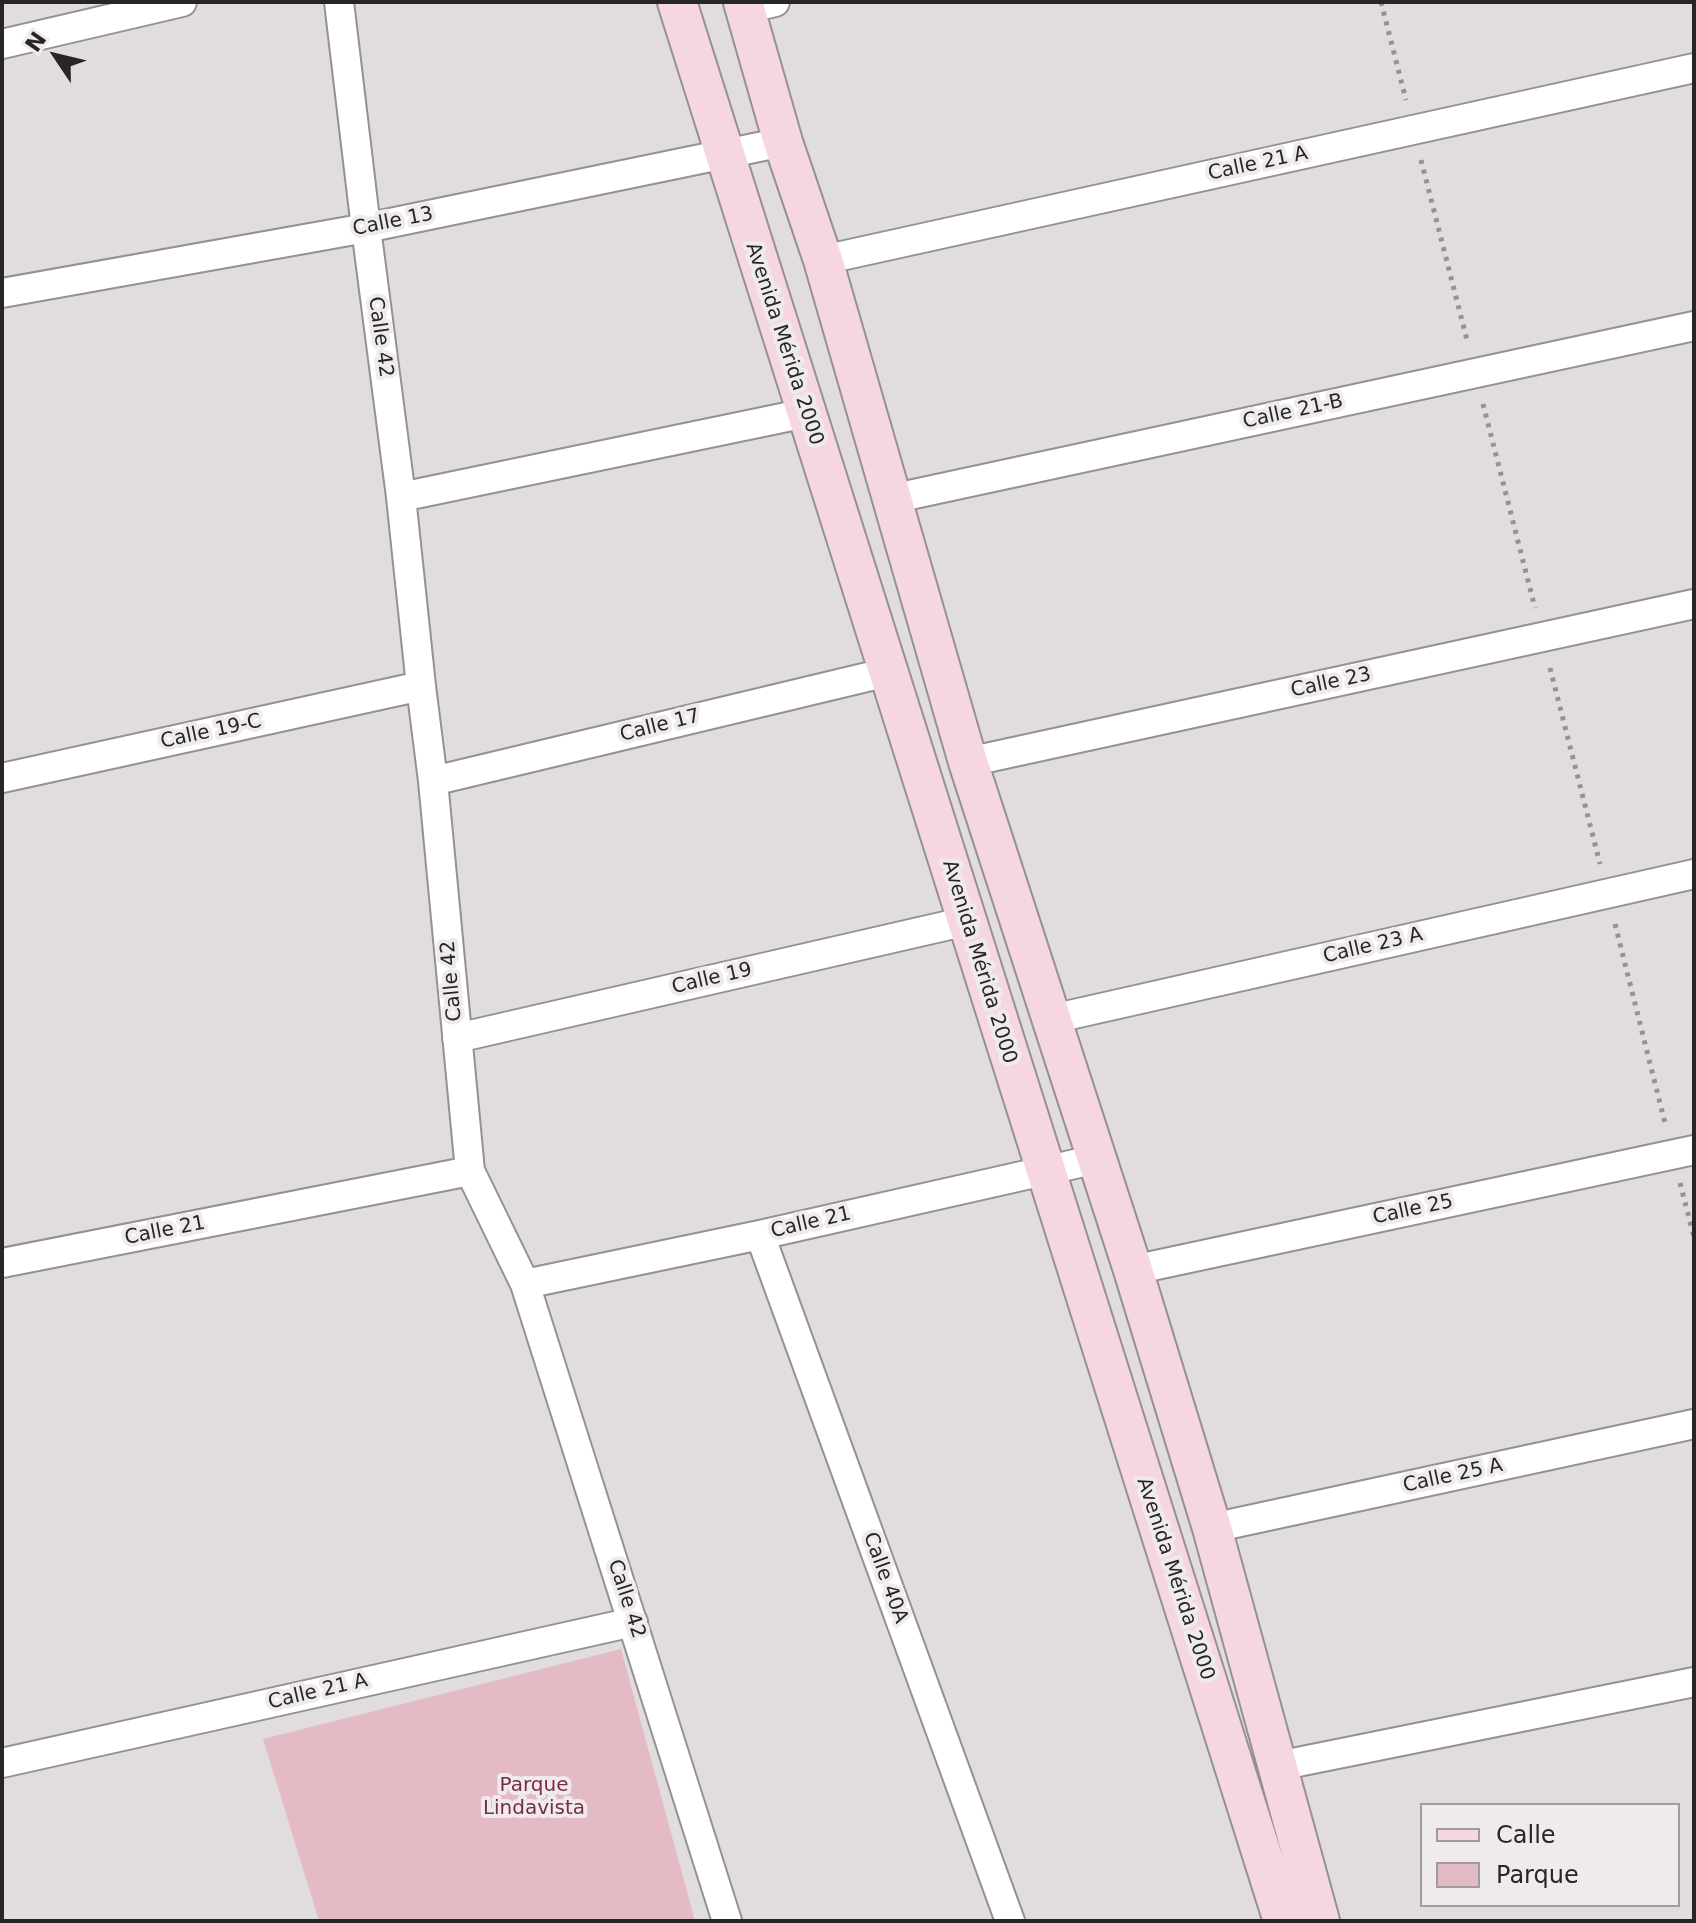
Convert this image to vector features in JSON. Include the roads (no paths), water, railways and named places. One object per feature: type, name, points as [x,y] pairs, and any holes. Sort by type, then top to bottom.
[{"type":"main road","name":"Avenida Mérida 2000","points":[[677,2],[1283,1921]]},
{"type":"main road","points":[[755,4],[783,142],[823,260],[968,762],[1133,1270],[1212,1528],[1320,1921]]},
{"type":"street","points":[[2,44],[182,2]]},
{"type":"street","name":"Calle 42","points":[[339,2],[433,781],[470,1171],[525,1284],[727,1921]]},
{"type":"street","name":"Calle 21 A","points":[[823,260],[1694,68]]},
{"type":"street","name":"Calle 13","points":[[2,293],[366,228],[783,142]]},
{"type":"street","name":"Calle 21-B","points":[[891,499],[1694,326]]},
{"type":"street","points":[[401,497],[806,413]]},
{"type":"street","name":"Calle 23","points":[[968,762],[1694,604]]},
{"type":"street","name":"Calle 17","points":[[433,781],[888,672]]},
{"type":"street","name":"Calle 19-C","points":[[2,778],[421,686]]},
{"type":"street","name":"Calle 23 A","points":[[1052,1019],[1694,874]]},
{"type":"street","name":"Calle 19","points":[[457,1038],[967,921]]},
{"type":"street","name":"Calle 25","points":[[1133,1270],[1694,1150]]},
{"type":"street","name":"Calle 21","points":[[525,1284],[1097,1159]]},
{"type":"street","name":"Calle 21","points":[[2,1263],[470,1171]]},
{"type":"street","name":"Calle 40A","points":[[760,1235],[1010,1921]]},
{"type":"street","name":"Calle 25 A","points":[[1212,1528],[1694,1424]]},
{"type":"street","name":"Calle 21 A","points":[[2,1763],[633,1622]]},
{"type":"street","points":[[1278,1766],[1694,1682]]},
{"type":"park label","name":"Parque Lindavista","points":[[534,1798]]}]
